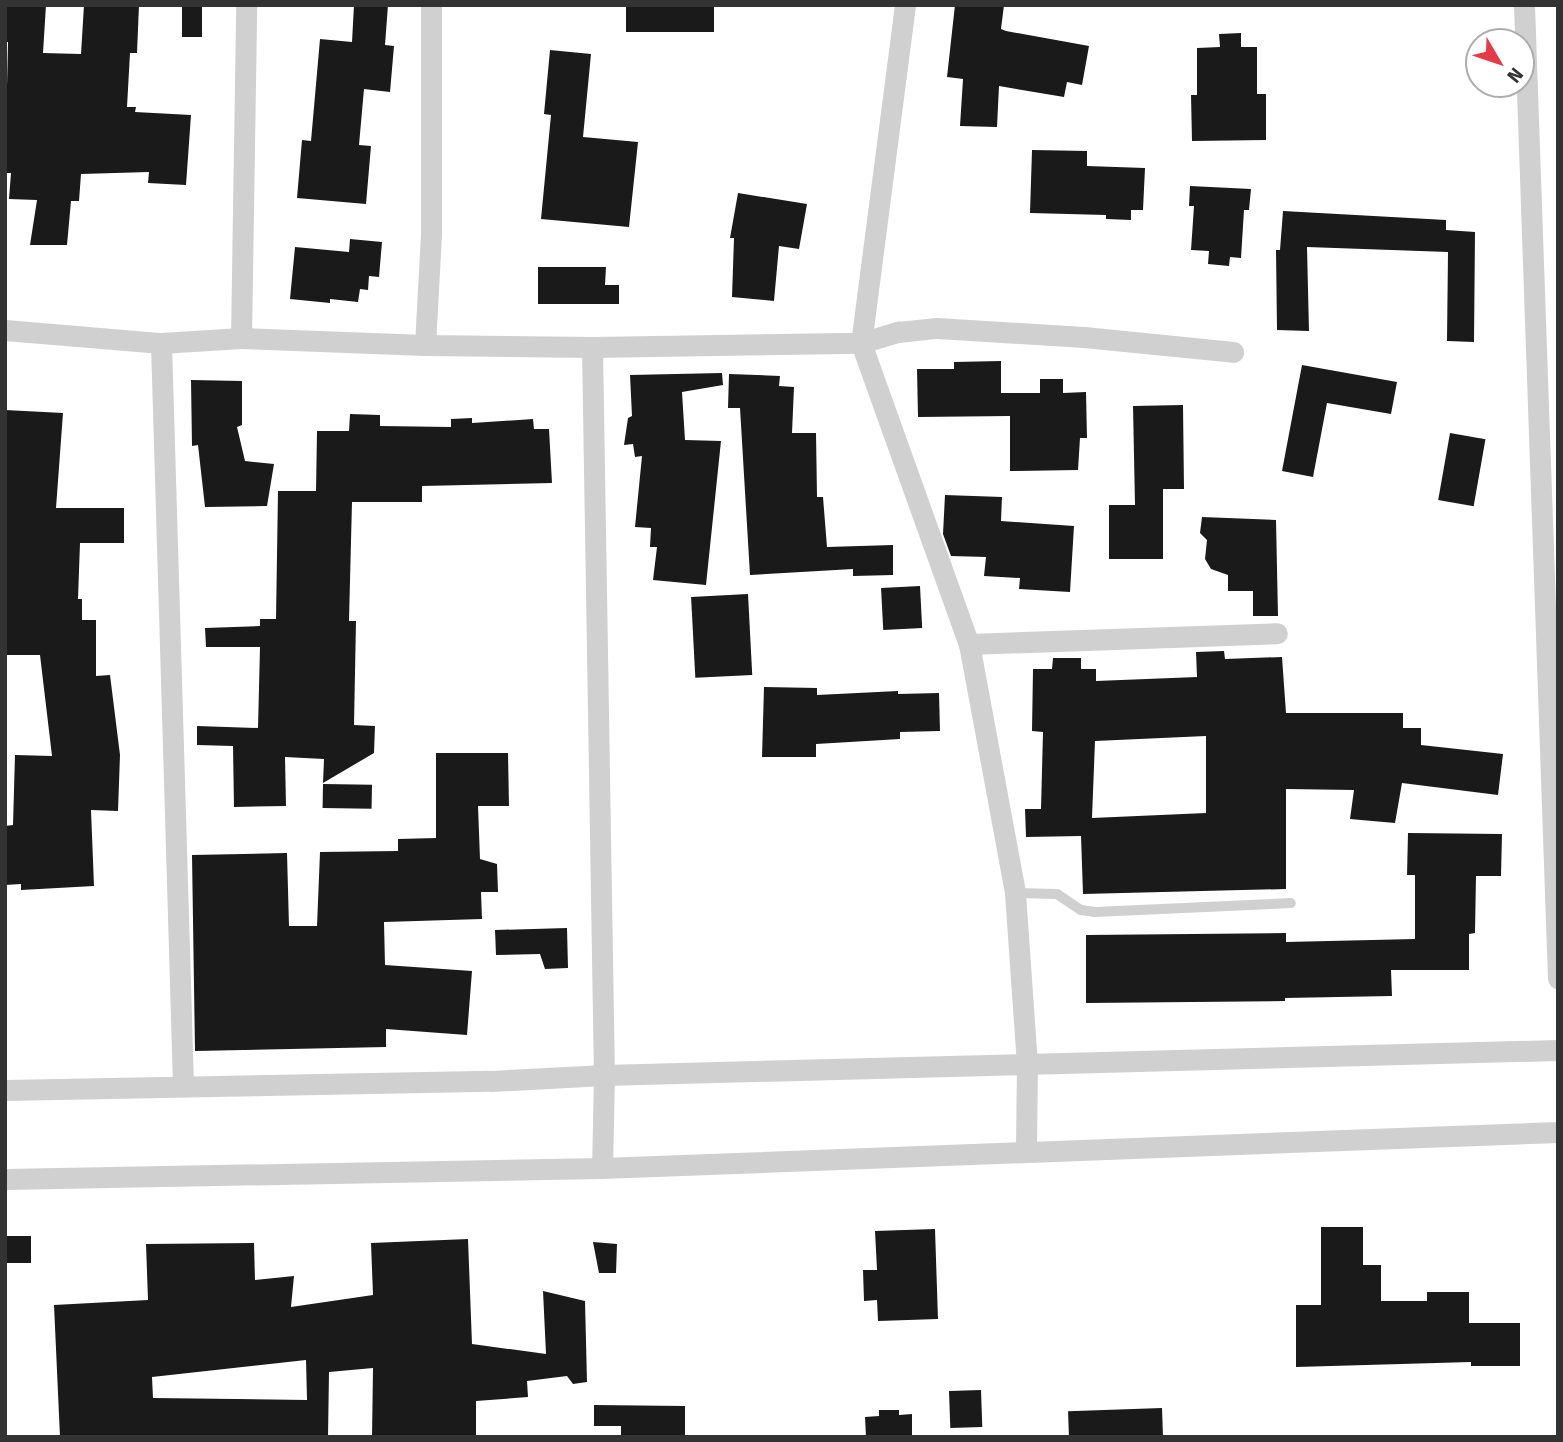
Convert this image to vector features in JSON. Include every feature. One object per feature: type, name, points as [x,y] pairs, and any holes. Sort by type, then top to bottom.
[{"type":"street","points":[[241,338],[246,5]]},
{"type":"street","points":[[425,345],[430,233],[431,5]]},
{"type":"street","points":[[905,5],[861,343],[969,644],[1015,892],[1027,1064],[1026,1151]]},
{"type":"street","points":[[1524,5],[1558,978]]},
{"type":"street","points":[[5,330],[161,343],[241,338],[425,345],[593,347],[861,343],[898,332],[937,328],[1084,337],[1233,352]]},
{"type":"street","points":[[161,343],[183,1086]]},
{"type":"street","points":[[593,347],[604,1075],[602,1168]]},
{"type":"street","points":[[969,644],[1277,633]]},
{"type":"street","points":[[5,1090],[491,1081],[604,1075],[1558,1050]]},
{"type":"street","points":[[5,1179],[602,1168],[1558,1132]]},
{"type":"lane","points":[[1015,892],[1057,894],[1081,910],[1096,912],[1291,903]]},
{"type":"building","points":[[5,5],[46,5],[43,53],[81,54],[84,5],[139,5],[137,53],[130,53],[127,107],[136,107],[135,112],[191,115],[186,185],[148,183],[149,172],[81,174],[79,201],[71,201],[67,245],[30,245],[37,200],[9,199],[11,173],[5,173],[8,42],[5,42]]},
{"type":"building","points":[[182,5],[202,5],[202,37],[182,37]]},
{"type":"building","points":[[354,5],[388,5],[385,45],[394,46],[390,92],[364,89],[359,145],[371,146],[366,204],[297,198],[302,140],[311,141],[320,39],[352,42]]},
{"type":"building","points":[[626,5],[714,5],[714,32],[626,32]]},
{"type":"building","points":[[955,5],[1004,5],[1001,29],[1089,46],[1082,85],[1067,82],[1064,97],[999,86],[997,127],[960,126],[963,79],[947,77]]},
{"type":"building","points":[[1241,33],[1241,47],[1257,47],[1257,94],[1266,94],[1266,140],[1192,141],[1191,95],[1197,95],[1197,48],[1220,47],[1219,34]]},
{"type":"building","points":[[550,50],[591,54],[583,137],[638,142],[629,227],[541,219],[551,115],[544,114]]},
{"type":"building","points":[[1032,150],[1087,151],[1087,166],[1145,168],[1143,210],[1131,210],[1131,220],[1106,219],[1106,215],[1030,213]]},
{"type":"building","points":[[1190,186],[1251,189],[1249,210],[1244,210],[1241,258],[1230,257],[1229,266],[1208,264],[1209,251],[1191,250],[1194,206],[1189,206]]},
{"type":"building","points":[[738,193],[807,204],[799,249],[779,246],[774,301],[732,297],[734,238],[730,238]]},
{"type":"building","points":[[1283,211],[1446,220],[1446,230],[1475,232],[1474,342],[1447,341],[1448,252],[1307,247],[1309,331],[1277,330],[1276,250],[1280,250]]},
{"type":"building","points":[[350,239],[382,242],[379,277],[369,276],[368,290],[360,289],[358,302],[330,299],[330,303],[290,299],[295,247],[349,252]]},
{"type":"building","points":[[538,267],[606,267],[605,285],[619,285],[619,304],[538,304]]},
{"type":"building","points":[[1001,361],[1001,393],[1040,393],[1040,379],[1063,379],[1063,393],[1086,392],[1087,438],[1080,438],[1078,470],[1010,471],[1010,416],[918,417],[917,369],[954,369],[954,362]]},
{"type":"building","points":[[1302,365],[1397,382],[1391,414],[1327,403],[1313,477],[1282,471]]},
{"type":"building","points":[[722,373],[723,385],[682,392],[685,440],[721,441],[706,585],[653,580],[657,547],[650,547],[651,528],[635,527],[642,456],[635,457],[633,444],[624,445],[628,418],[632,416],[630,375]]},
{"type":"building","points":[[729,374],[780,376],[779,386],[794,387],[792,433],[816,433],[817,497],[823,497],[827,547],[893,545],[893,575],[853,576],[853,569],[750,575],[740,408],[728,408]]},
{"type":"building","points":[[191,380],[242,381],[242,425],[237,427],[245,461],[274,464],[267,506],[205,507],[198,445],[192,446]]},
{"type":"building","points":[[1183,405],[1184,489],[1163,489],[1163,559],[1109,559],[1109,505],[1135,505],[1133,406]]},
{"type":"building","points":[[5,410],[63,413],[56,508],[124,508],[124,543],[80,543],[78,599],[82,599],[82,620],[96,620],[96,676],[110,675],[120,755],[118,811],[91,810],[94,886],[21,890],[21,884],[5,885],[5,826],[13,825],[15,755],[52,756],[40,655],[5,655]]},
{"type":"building","points":[[350,414],[380,415],[380,426],[451,427],[451,419],[472,418],[472,423],[533,419],[534,429],[549,429],[552,483],[422,486],[422,502],[352,502],[349,621],[356,621],[354,725],[375,726],[374,753],[323,783],[324,759],[285,757],[286,806],[234,807],[233,746],[197,745],[197,726],[258,728],[260,647],[206,647],[205,628],[260,626],[260,619],[276,619],[278,491],[316,491],[317,431],[349,431]]},
{"type":"building","points":[[1450,433],[1485,439],[1474,506],[1438,500]]},
{"type":"building","points":[[945,495],[1002,497],[1001,521],[1074,526],[1070,592],[1019,589],[1020,578],[984,576],[986,557],[951,556],[943,534]]},
{"type":"building","points":[[1202,517],[1276,520],[1278,616],[1253,616],[1253,591],[1228,591],[1228,575],[1211,569],[1205,559],[1207,540],[1200,533]]},
{"type":"building","points":[[920,586],[922,628],[883,630],[881,588]]},
{"type":"building","points":[[748,594],[752,675],[695,678],[691,597]]},
{"type":"building","points":[[1224,651],[1225,659],[1282,657],[1286,713],[1403,713],[1403,728],[1421,728],[1421,745],[1503,754],[1498,795],[1402,783],[1395,823],[1350,819],[1354,790],[1286,789],[1286,889],[1083,894],[1081,836],[1026,837],[1025,809],[1041,809],[1043,732],[1032,731],[1033,669],[1052,669],[1053,658],[1081,658],[1081,669],[1096,669],[1096,681],[1197,677],[1196,652]],"holes":[[[1206,736],[1206,813],[1092,818],[1095,741]]]},
{"type":"building","points":[[764,687],[817,688],[817,695],[898,691],[898,694],[939,693],[940,731],[900,732],[900,739],[816,744],[816,757],[762,757]]},
{"type":"building","points":[[436,753],[508,753],[509,806],[478,806],[480,859],[497,864],[498,892],[481,892],[482,919],[384,922],[385,965],[472,971],[467,1035],[386,1029],[386,1047],[195,1051],[192,855],[287,853],[289,926],[317,926],[320,852],[398,851],[398,839],[436,838]]},
{"type":"building","points":[[323,784],[372,785],[372,809],[323,808]]},
{"type":"building","points":[[1408,833],[1502,834],[1501,876],[1476,876],[1475,933],[1469,934],[1469,970],[1391,970],[1392,996],[1285,998],[1285,1001],[1086,1003],[1086,935],[1286,933],[1286,942],[1415,939],[1415,875],[1407,875]]},
{"type":"building","points":[[567,928],[568,968],[545,969],[540,954],[496,955],[495,930]]},
{"type":"building","points":[[1321,1227],[1363,1227],[1363,1265],[1381,1265],[1381,1301],[1427,1301],[1427,1292],[1469,1292],[1469,1323],[1520,1323],[1520,1366],[1471,1366],[1471,1362],[1296,1367],[1296,1305],[1321,1305]]},
{"type":"building","points":[[935,1229],[938,1319],[878,1321],[877,1300],[864,1301],[863,1270],[877,1270],[875,1231]]},
{"type":"building","points":[[5,1236],[31,1236],[31,1263],[5,1263]]},
{"type":"building","points":[[468,1239],[472,1344],[546,1354],[543,1291],[585,1301],[587,1382],[573,1384],[567,1376],[527,1381],[528,1397],[476,1401],[476,1437],[372,1437],[373,1368],[329,1372],[328,1437],[60,1437],[54,1305],[148,1300],[146,1244],[254,1243],[255,1280],[294,1276],[291,1307],[373,1295],[371,1243]],"holes":[[[306,1360],[307,1400],[153,1398],[152,1377]]]},
{"type":"building","points":[[593,1242],[617,1244],[616,1273],[599,1273]]},
{"type":"building","points":[[981,1390],[982,1427],[950,1428],[949,1391]]},
{"type":"building","points":[[594,1405],[685,1406],[685,1437],[621,1437],[621,1426],[594,1426]]},
{"type":"building","points":[[1162,1408],[1163,1437],[1069,1437],[1068,1411]]},
{"type":"building","points":[[879,1410],[899,1410],[899,1415],[912,1414],[912,1437],[866,1437],[865,1417],[879,1416]]}]
